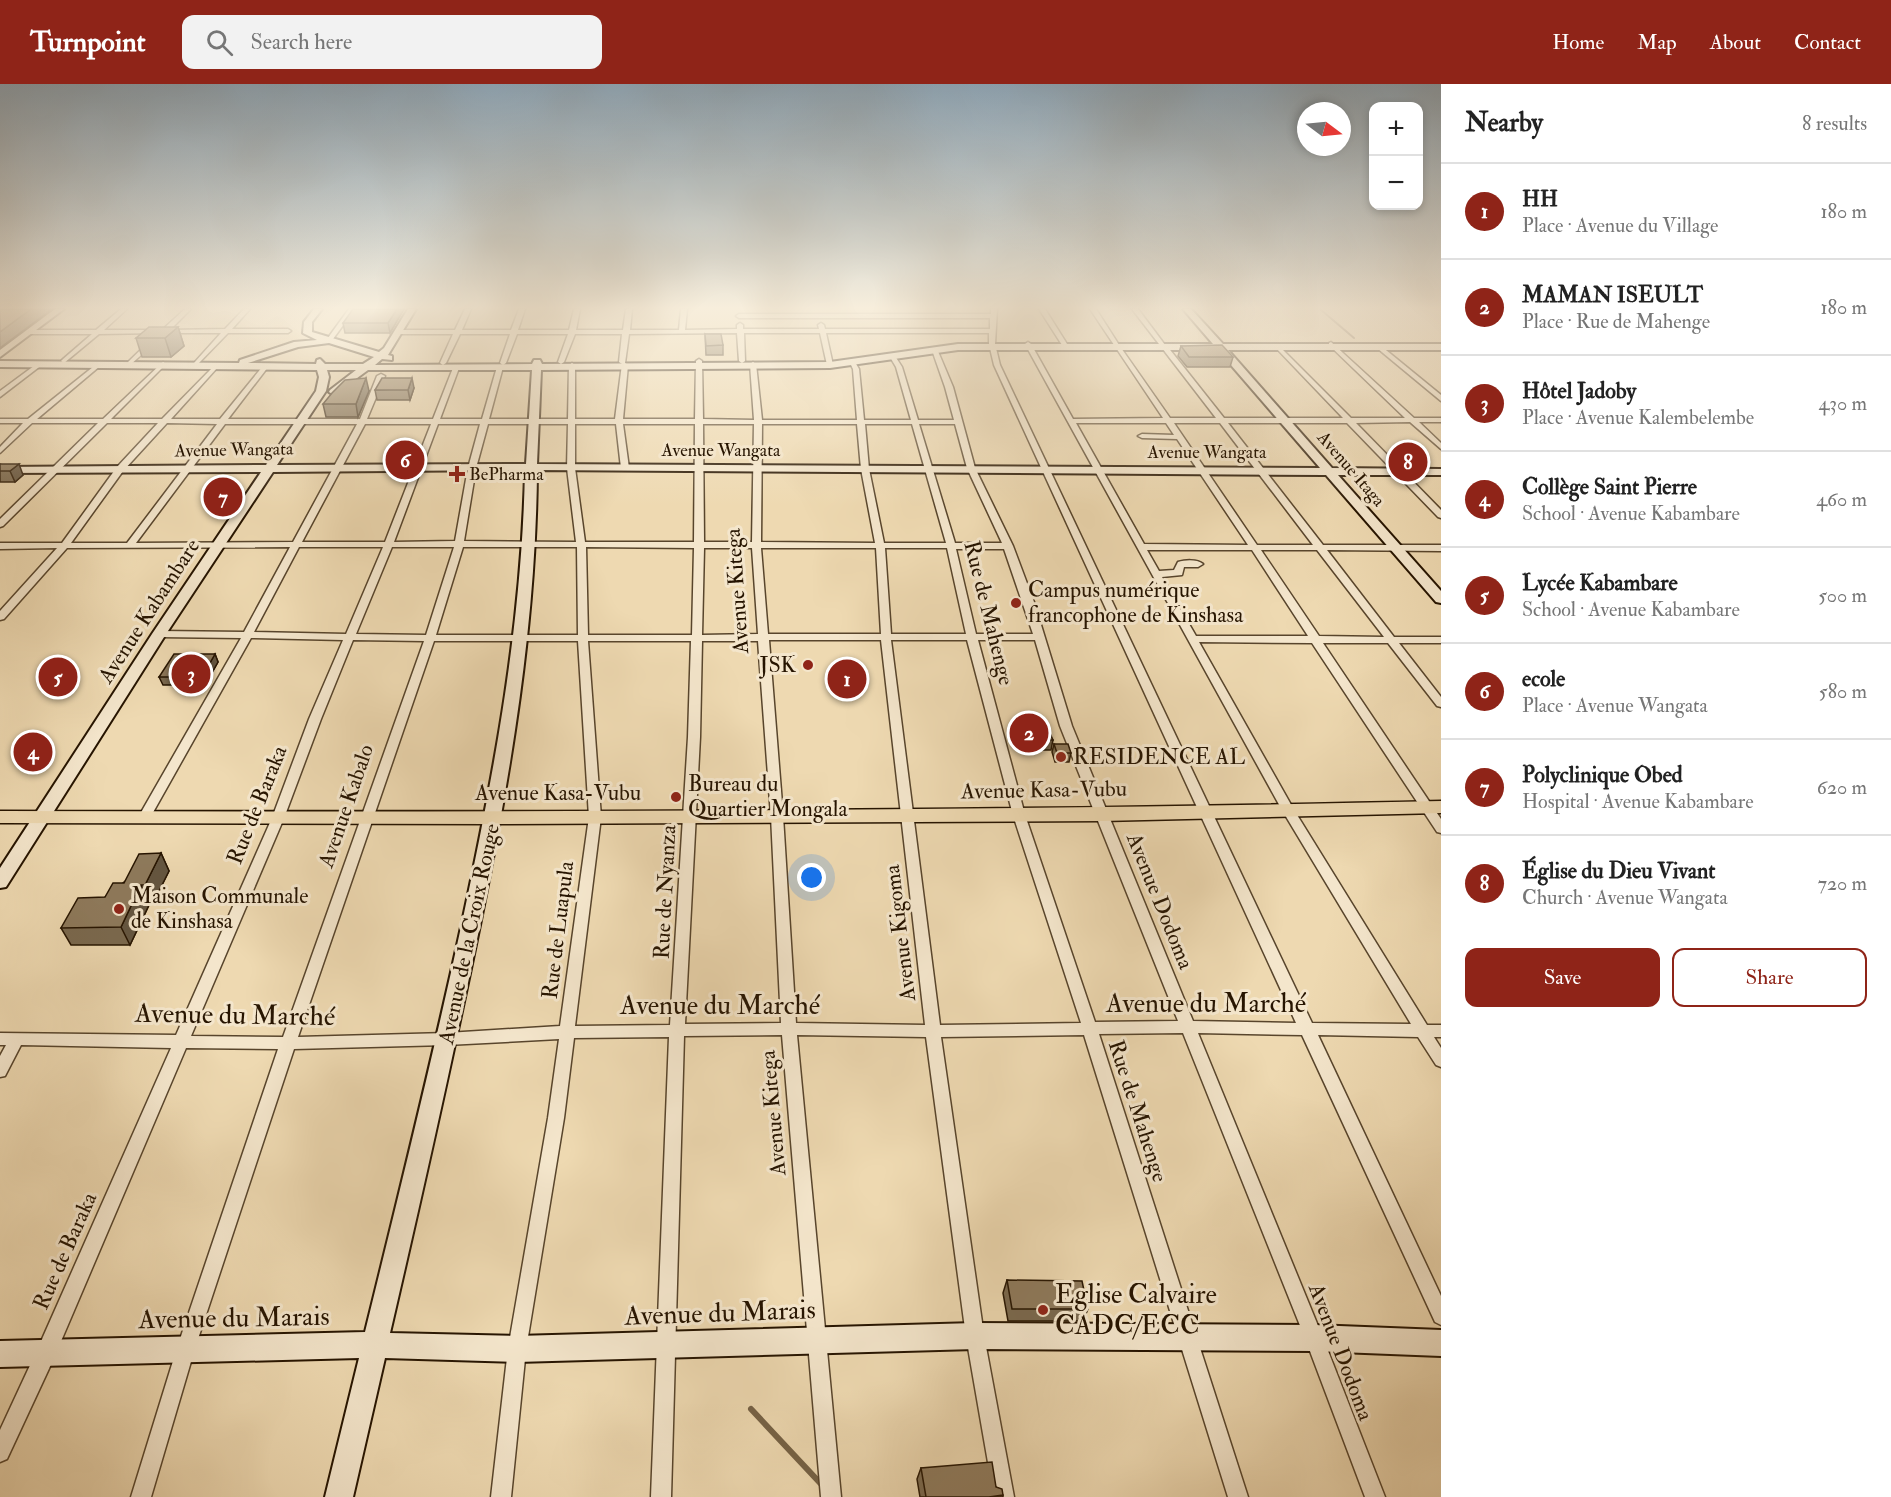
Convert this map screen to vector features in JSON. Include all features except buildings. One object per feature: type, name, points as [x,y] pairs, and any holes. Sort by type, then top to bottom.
[{"type":"main road","name":"Avenue Kasa-Vubu","points":[[0,817],[494,818],[1102,815],[1434,807]]},
{"type":"street","points":[[0,395],[26,375]]},
{"type":"street","points":[[0,451],[31,420],[86,375]]},
{"type":"street","points":[[0,524],[151,375]]},
{"type":"street","points":[[0,617],[63,547],[120,469],[207,375]]},
{"type":"street","points":[[129,546],[258,375]]},
{"type":"street","name":"Avenue Kabambare","points":[[0,882],[44,817],[216,546],[321,391],[324,381],[322,375]]},
{"type":"street","points":[[309,408],[357,375]]},
{"type":"street","points":[[336,391],[383,375]]},
{"type":"street","name":"Rue de Baraka","points":[[0,1452],[46,1353],[278,818],[315,719],[352,636],[453,375]]},
{"type":"street","name":"Avenue Kabalo","points":[[141,1497],[186,1348],[288,1043],[430,638],[459,544],[472,468],[498,375]]},
{"type":"street","name":"Avenue de la Croix Rouge","points":[[339,1497],[447,1039],[494,818],[522,636],[530,544],[531,467],[536,375]]},
{"type":"street","name":"Rue de Luapula","points":[[501,1497],[517,1349],[556,1118],[595,817],[582,637],[581,546],[571,468],[572,420],[568,375]]},
{"type":"street","points":[[622,375],[619,421],[625,468]]},
{"type":"street","name":"Rue de Nyanza","points":[[661,1497],[668,1345],[677,1029],[690,817],[697,638],[699,375]]},
{"type":"street","name":"Avenue Kitega","points":[[749,375],[758,421],[756,545],[777,816],[789,1029],[831,1497]]},
{"type":"street","name":"Avenue Kigoma","points":[[857,375],[865,469],[880,546],[888,666],[933,1031],[975,1336],[1004,1497]]},
{"type":"street","name":"Rue de Mahenge","points":[[901,375],[951,546],[972,638],[1019,815],[1090,1029],[1238,1497]]},
{"type":"street","name":"Avenue Dodoma","points":[[944,375],[971,468],[1008,546],[1066,726],[1314,1338],[1375,1497]]},
{"type":"street","points":[[1002,375],[1441,1316]]},
{"type":"street","points":[[1045,375],[1288,810],[1441,1061]]},
{"type":"street","points":[[1137,375],[1316,639],[1434,807],[1441,829]]},
{"type":"street","points":[[1187,375],[1441,704]]},
{"type":"street","name":"Avenue Itaga","points":[[1244,375],[1441,599]]},
{"type":"street","points":[[1306,375],[1441,515]]},
{"type":"street","points":[[1365,375],[1441,447]]},
{"type":"street","points":[[1412,375],[1441,399]]},
{"type":"street","points":[[145,816],[247,636],[363,420],[372,379]]},
{"type":"street","points":[[1071,421],[1441,420]]},
{"type":"street","points":[[0,421],[958,422]]},
{"type":"street","points":[[1142,436],[1180,437]]},
{"type":"street","name":"Avenue Wangata","points":[[0,470],[531,467],[1441,472]]},
{"type":"street","points":[[0,546],[530,544],[1008,546]]},
{"type":"street","points":[[1141,547],[1441,548]]},
{"type":"street","points":[[1156,574],[1175,574],[1179,573],[1178,568],[1181,564],[1198,564]]},
{"type":"street","points":[[159,634],[430,638],[522,636],[1039,637]]},
{"type":"street","points":[[1191,639],[1441,640]]},
{"type":"street","name":"Avenue du Marché","points":[[0,1039],[288,1043],[677,1029],[933,1031],[1189,1027],[1441,1030]]},
{"type":"street","points":[[0,1071],[17,1038]]},
{"type":"street","name":"Avenue du Marais","points":[[0,1354],[374,1345],[517,1349],[975,1336],[1314,1338],[1441,1343]]},
{"type":"waterway","points":[[751,1409],[822,1485]]},
{"type":"place","name":"ecole","points":[[405,460]]},
{"type":"place","name":"Église du Dieu Vivant","points":[[1408,462]]},
{"type":"place","name":"BePharma","points":[[457,474]]},
{"type":"place","name":"Polyclinique Obed","points":[[223,497]]},
{"type":"place","name":"Campus numérique francophone de Kinshasa","points":[[1016,603]]},
{"type":"place","name":"JSK","points":[[808,665]]},
{"type":"place","name":"Hôtel Jadoby","points":[[191,674]]},
{"type":"place","name":"Lycée Kabambare","points":[[58,677]]},
{"type":"place","name":"HH","points":[[847,679]]},
{"type":"place","name":"MAMAN ISEULT","points":[[1029,733]]},
{"type":"place","name":"Collège Saint Pierre","points":[[33,752]]},
{"type":"place","name":"RESIDENCE AL","points":[[1061,757]]},
{"type":"place","name":"Bureau du Quartier Mongala","points":[[676,797]]},
{"type":"place","name":"Maison Communale de Kinshasa","points":[[119,909]]},
{"type":"place","name":"Eglise Calvaire CADC/ECC","points":[[1043,1310]]}]
